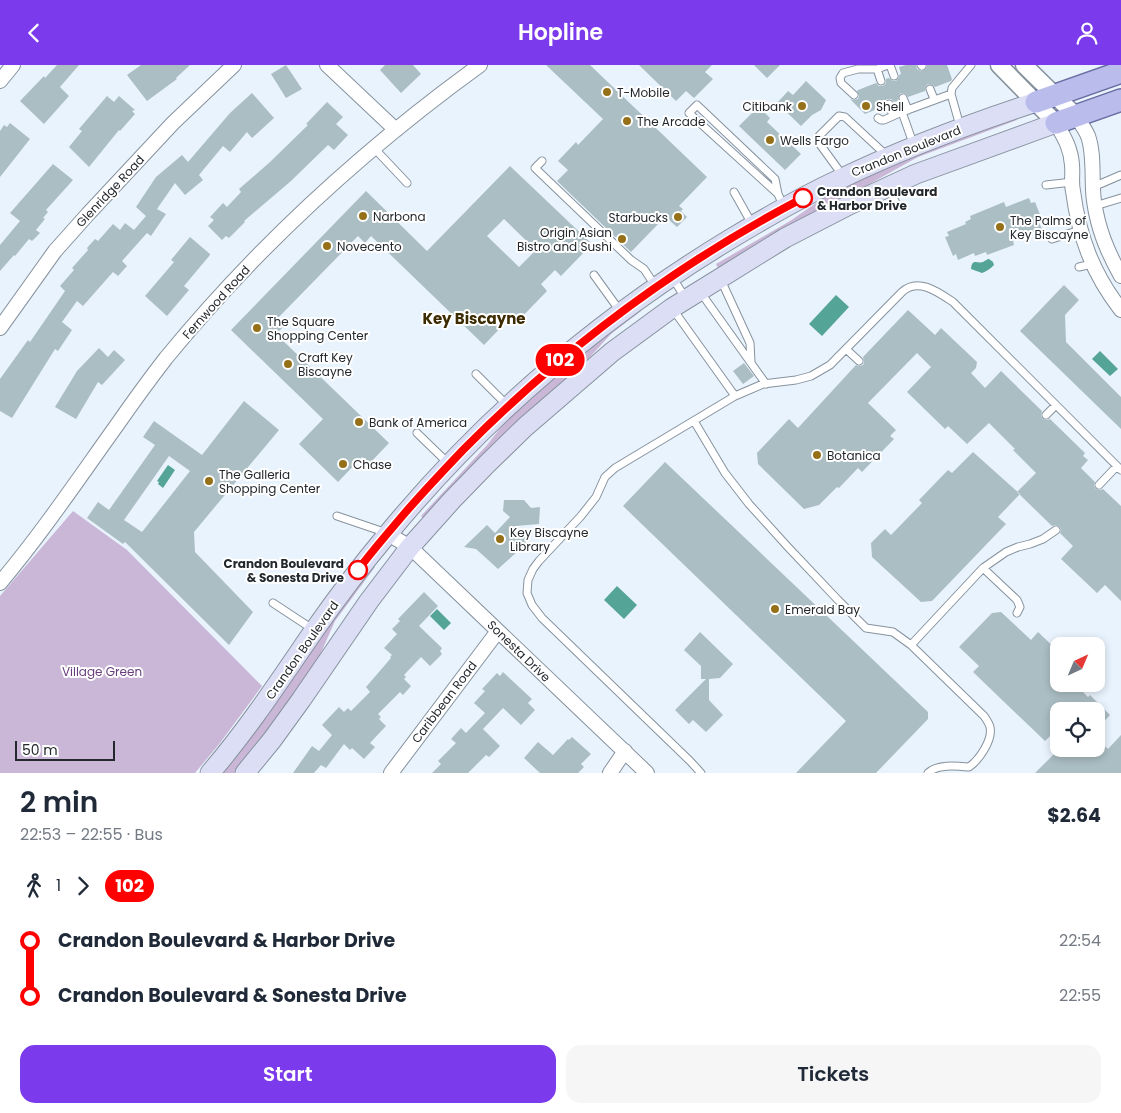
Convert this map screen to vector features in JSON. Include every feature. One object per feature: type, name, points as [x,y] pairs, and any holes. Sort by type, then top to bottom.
[{"type":"main road","name":"Crandon Boulevard","points":[[210,773],[251,723],[314,631],[364,563],[428,487],[508,406],[553,366],[621,312],[753,225],[781,201],[844,177],[888,157],[1113,73]]},
{"type":"main road","name":"Crandon Boulevard","points":[[245,773],[295,708],[369,601],[410,547],[452,500],[525,427],[612,352],[720,277],[785,238],[851,204],[892,195],[916,174],[1121,100]]},
{"type":"street","points":[[0,81],[13,65]]},
{"type":"street","name":"Glenridge Road","points":[[0,328],[56,251],[88,215],[173,123],[234,65]]},
{"type":"street","points":[[327,65],[396,130]]},
{"type":"street","name":"Fernwood Road","points":[[0,583],[143,388],[196,323],[270,243],[374,148],[480,65]]},
{"type":"street","points":[[999,65],[1046,98],[1076,116],[1088,136],[1092,158],[1095,206],[1100,231],[1111,259],[1121,276]]},
{"type":"street","points":[[1024,65],[1046,98],[1056,123],[1068,144],[1072,164],[1072,189],[1086,266],[1121,310]]},
{"type":"street","points":[[1076,211],[1095,206]]},
{"type":"street","name":"Sonesta Drive","points":[[388,533],[410,547],[647,773]]},
{"type":"street","name":"Caribbean Road","points":[[391,773],[498,631]]},
{"type":"street","points":[[610,773],[625,751]]},
{"type":"lane","points":[[854,95],[842,83],[840,78],[843,73],[858,69],[877,69],[889,65],[894,76]]},
{"type":"lane","points":[[878,118],[884,120],[934,99],[951,88],[971,65]]},
{"type":"lane","points":[[877,69],[881,81]]},
{"type":"lane","points":[[951,88],[961,129]]},
{"type":"lane","points":[[930,89],[934,99]]},
{"type":"lane","points":[[903,98],[914,147]]},
{"type":"lane","points":[[889,104],[893,116]]},
{"type":"lane","points":[[696,105],[775,179],[781,201],[689,113],[696,105]]},
{"type":"lane","points":[[844,177],[818,139],[819,135],[839,116],[845,117],[888,157]]},
{"type":"lane","points":[[710,133],[718,125]]},
{"type":"lane","points":[[374,148],[407,183]]},
{"type":"lane","points":[[542,161],[535,168],[631,260],[686,299],[751,363],[766,384]]},
{"type":"lane","points":[[1093,187],[1121,175]]},
{"type":"lane","points":[[1046,185],[1072,181]]},
{"type":"lane","points":[[734,192],[753,225]]},
{"type":"lane","points":[[1095,206],[1121,198]]},
{"type":"lane","points":[[1052,239],[1080,230]]},
{"type":"lane","points":[[594,275],[621,312]]},
{"type":"lane","points":[[720,277],[750,343],[751,363]]},
{"type":"lane","points":[[701,773],[542,618],[532,605],[527,593],[528,580],[533,569],[581,516],[596,497],[605,477],[615,468],[735,396],[763,384],[796,381],[811,376],[830,365],[906,287],[918,285],[937,291],[953,303],[1119,468],[1099,485]]},
{"type":"lane","points":[[686,299],[735,396]]},
{"type":"lane","points":[[846,349],[859,361]]},
{"type":"lane","points":[[476,375],[508,406]]},
{"type":"lane","points":[[1046,415],[1056,405]]},
{"type":"lane","points":[[694,421],[725,473],[749,504],[838,600],[866,627],[893,632],[911,645],[984,715],[990,727],[990,736],[976,762],[969,767],[949,766],[931,770],[928,773]]},
{"type":"lane","points":[[417,433],[449,465]]},
{"type":"lane","points":[[337,516],[388,533]]},
{"type":"lane","points":[[911,645],[983,568],[1006,552],[1043,539],[1056,530]]},
{"type":"lane","points":[[983,568],[1017,600],[1020,607],[1017,613]]},
{"type":"lane","points":[[273,603],[314,631]]},
{"type":"lane","points":[[969,767],[975,773]]},
{"type":"green space","points":[[1016,117],[1017,120],[918,157],[792,224],[718,268],[716,264],[790,221],[838,188],[907,157]]},
{"type":"green space","points":[[639,308],[641,311],[611,334],[589,358],[524,415],[460,479],[424,519],[421,516],[487,445],[521,405]]},
{"type":"green space","name":"Village Green","points":[[73,511],[127,550],[262,686],[220,743],[195,773],[0,773],[0,596]]},
{"type":"green space","points":[[372,565],[375,567],[335,621],[320,655],[281,714],[234,773],[220,773]]},
{"type":"shaded area","points":[[989,259],[994,265],[987,271],[982,273],[971,269],[974,262],[983,262]]},
{"type":"shaded area","points":[[836,295],[849,307],[822,336],[809,324]]},
{"type":"shaded area","points":[[1100,351],[1118,369],[1110,376],[1092,359]]},
{"type":"shaded area","points":[[168,465],[175,470],[163,488],[157,481]]},
{"type":"shaded area","points":[[617,586],[637,605],[624,619],[604,600]]},
{"type":"shaded area","points":[[437,609],[451,623],[444,630],[430,616]]},
{"type":"building","points":[[57,65],[79,65],[60,87],[69,96],[44,124],[20,101]]},
{"type":"building","points":[[141,65],[190,65],[177,79],[147,101],[127,75]]},
{"type":"building","points":[[286,65],[302,89],[286,98],[271,74]]},
{"type":"building","points":[[385,65],[413,65],[421,74],[401,93],[380,70]]},
{"type":"building","points":[[546,65],[590,65],[707,177],[679,206],[687,217],[677,227],[669,220],[666,224],[662,220],[631,252],[557,181],[568,170],[558,161],[576,142],[578,145],[603,119]]},
{"type":"building","points":[[639,65],[712,65],[705,72],[713,79],[694,98],[686,91],[676,101]]},
{"type":"building","points":[[754,65],[780,65],[767,78]]},
{"type":"building","points":[[916,65],[917,69],[921,71],[926,69],[927,65],[947,65],[952,79],[935,87],[928,84],[925,91],[908,97],[906,94],[901,93],[898,101],[894,102],[891,99],[887,99],[884,102],[884,106],[865,114],[850,99],[858,99],[858,90],[876,83],[879,86],[883,86],[886,83],[886,79],[889,78],[896,81],[901,74],[899,67]]},
{"type":"building","name":"Citibank","points":[[806,81],[826,100],[821,110],[812,115],[801,126],[777,103],[788,91],[793,95]]},
{"type":"building","points":[[252,93],[274,118],[252,138],[247,132],[230,152],[223,146],[199,175],[203,180],[185,195],[175,183],[157,209],[166,214],[151,236],[147,233],[122,261],[127,266],[118,276],[113,272],[83,306],[77,301],[62,322],[72,330],[58,351],[55,349],[12,418],[0,411],[0,379],[28,340],[30,342],[65,291],[60,286],[74,270],[72,268],[88,250],[87,248],[95,239],[98,241],[113,224],[120,230],[125,223],[134,230],[146,216],[136,207],[156,177],[182,155],[188,162],[230,113]]},
{"type":"building","points":[[107,96],[114,102],[119,96],[135,110],[132,111],[135,114],[119,130],[89,167],[69,147],[82,131],[79,129]]},
{"type":"building","points":[[327,102],[343,117],[336,124],[348,135],[334,150],[328,145],[291,181],[244,221],[229,238],[226,236],[222,240],[208,226],[214,220],[210,217],[223,203],[227,207],[241,192],[239,189],[308,125],[306,124]]},
{"type":"building","name":"Wells Fargo","points":[[760,108],[770,118],[767,122],[801,154],[785,170],[739,126],[755,110]]},
{"type":"building","points":[[10,123],[30,139],[0,177],[0,131],[4,125],[7,127]]},
{"type":"building","points":[[53,164],[73,180],[46,210],[48,212],[43,218],[45,219],[36,230],[40,233],[32,241],[29,239],[0,271],[0,245],[20,221],[10,213]]},
{"type":"building","points":[[510,166],[592,244],[561,276],[555,270],[541,284],[547,291],[517,322],[511,317],[484,345],[371,236],[365,243],[358,236],[276,320],[283,327],[276,334],[389,443],[369,464],[362,457],[338,482],[299,444],[323,419],[231,330],[366,191],[427,251]],"holes":[[[504,219],[536,250],[519,267],[487,236]]]},
{"type":"building","name":"The Palms of Key Biscayne","points":[[1029,198],[1031,203],[1035,202],[1043,222],[1039,223],[1042,229],[1013,241],[1014,245],[987,255],[986,252],[975,256],[974,253],[958,260],[956,254],[953,256],[945,237],[949,236],[947,232],[966,224],[965,222],[971,219],[970,216],[1004,202],[1006,207]]},
{"type":"building","points":[[190,237],[210,255],[184,286],[189,290],[167,316],[145,296],[174,262],[171,260]]},
{"type":"building","points":[[1064,285],[1079,300],[1065,315],[1066,342],[1121,397],[1121,429],[1020,331]]},
{"type":"building","name":"Botanica","points":[[908,310],[935,335],[941,328],[977,362],[976,368],[971,373],[985,388],[1001,371],[1042,411],[1041,416],[1043,419],[1050,419],[1085,453],[1083,456],[1088,460],[1081,468],[1095,482],[1094,486],[1096,489],[1103,489],[1121,506],[1121,601],[1105,585],[1097,593],[1061,559],[1073,546],[1060,533],[1060,527],[1052,526],[1017,492],[1036,473],[989,423],[967,444],[948,426],[945,429],[907,392],[931,367],[917,353],[868,403],[896,430],[890,436],[894,439],[862,472],[858,468],[819,505],[804,509],[758,464],[757,453],[789,419],[798,428],[856,365],[863,365],[863,357]]},
{"type":"building","points":[[99,348],[108,357],[114,350],[125,360],[102,385],[98,382],[76,419],[55,407],[77,371]]},
{"type":"building","points":[[744,363],[754,376],[743,384],[733,371]]},
{"type":"building","name":"The Galleria Shopping Center","points":[[244,401],[279,430],[194,532],[195,552],[253,612],[229,645],[125,542],[123,544],[87,518],[98,502],[109,510],[155,445],[143,437],[154,421],[202,455]],"holes":[[[169,456],[190,471],[142,532],[124,520]]]},
{"type":"building","points":[[973,452],[1020,494],[998,517],[1006,524],[932,601],[921,602],[872,557],[871,543],[885,529],[891,535],[922,503],[919,500],[948,470],[952,473]]},
{"type":"building","name":"Emerald Bay","points":[[665,462],[928,712],[928,719],[876,773],[796,773],[846,721],[623,506]]},
{"type":"building","name":"Key Biscayne Library","points":[[504,500],[524,500],[531,508],[540,507],[539,524],[516,526],[529,541],[498,569],[476,549],[464,547],[487,525],[495,533],[510,517],[503,511]]},
{"type":"building","points":[[424,592],[438,606],[419,626],[442,648],[440,651],[442,654],[430,666],[421,657],[404,675],[406,677],[404,679],[411,686],[403,695],[400,692],[378,714],[381,717],[379,719],[386,726],[370,743],[375,747],[364,759],[352,748],[350,750],[344,744],[326,768],[321,765],[314,773],[293,773],[312,746],[319,751],[332,735],[322,725],[339,707],[344,712],[348,708],[351,711],[370,692],[366,687],[391,658],[392,655],[384,648],[397,634],[392,629],[400,621],[398,619]]},
{"type":"building","points":[[1001,612],[1031,640],[1038,632],[1050,643],[1050,693],[1084,693],[1088,697],[1090,695],[1097,702],[1050,702],[1050,736],[1045,741],[973,672],[979,666],[959,647],[992,613]]},
{"type":"building","points":[[700,632],[733,664],[720,678],[709,679],[709,700],[723,715],[706,732],[693,720],[689,724],[675,710],[706,679],[701,679],[701,666],[684,650]]},
{"type":"building","points":[[503,672],[532,699],[528,703],[535,710],[521,725],[503,708],[483,729],[500,746],[489,757],[486,755],[468,773],[432,773],[441,764],[438,761],[456,743],[451,739],[461,728],[466,733],[485,713],[474,703],[485,691],[482,689],[497,673],[500,676]]},
{"type":"building","points":[[1105,710],[1110,715],[1105,720]]},
{"type":"building","points":[[1121,735],[1121,773],[1035,773],[1051,757],[1105,757],[1105,746],[1108,749]]},
{"type":"building","points":[[572,737],[591,754],[581,764],[584,767],[578,773],[540,773],[524,758],[538,742],[553,755]]},
{"type":"bus line","name":"102","points":[[358,570],[428,487],[481,432],[590,335],[656,287],[705,255],[803,198]]},
{"type":"place","name":"T-Mobile","points":[[607,92]]},
{"type":"place","name":"Citibank","points":[[802,106]]},
{"type":"place","name":"Shell","points":[[866,106]]},
{"type":"place","name":"The Arcade","points":[[627,121]]},
{"type":"place","name":"Wells Fargo","points":[[770,140]]},
{"type":"place","name":"Crandon Boulevard & Harbor Drive","points":[[803,198]]},
{"type":"place","name":"Narbona","points":[[363,216]]},
{"type":"place","name":"Starbucks","points":[[678,217]]},
{"type":"place","name":"The Palms of Key Biscayne","points":[[1000,227]]},
{"type":"place","name":"Origin Asian Bistro and Sushi","points":[[622,239]]},
{"type":"place","name":"Novecento","points":[[327,246]]},
{"type":"place","name":"The Square Shopping Center","points":[[257,328]]},
{"type":"place","name":"Craft Key Biscayne","points":[[288,364]]},
{"type":"place","name":"Bank of America","points":[[359,422]]},
{"type":"place","name":"Botanica","points":[[817,455]]},
{"type":"place","name":"Chase","points":[[343,464]]},
{"type":"place","name":"The Galleria Shopping Center","points":[[209,481]]},
{"type":"place","name":"Key Biscayne Library","points":[[500,539]]},
{"type":"place","name":"Crandon Boulevard & Sonesta Drive","points":[[358,570]]},
{"type":"place","name":"Emerald Bay","points":[[775,609]]},
{"type":"district","name":"Key Biscayne","points":[[474,318]]}]
